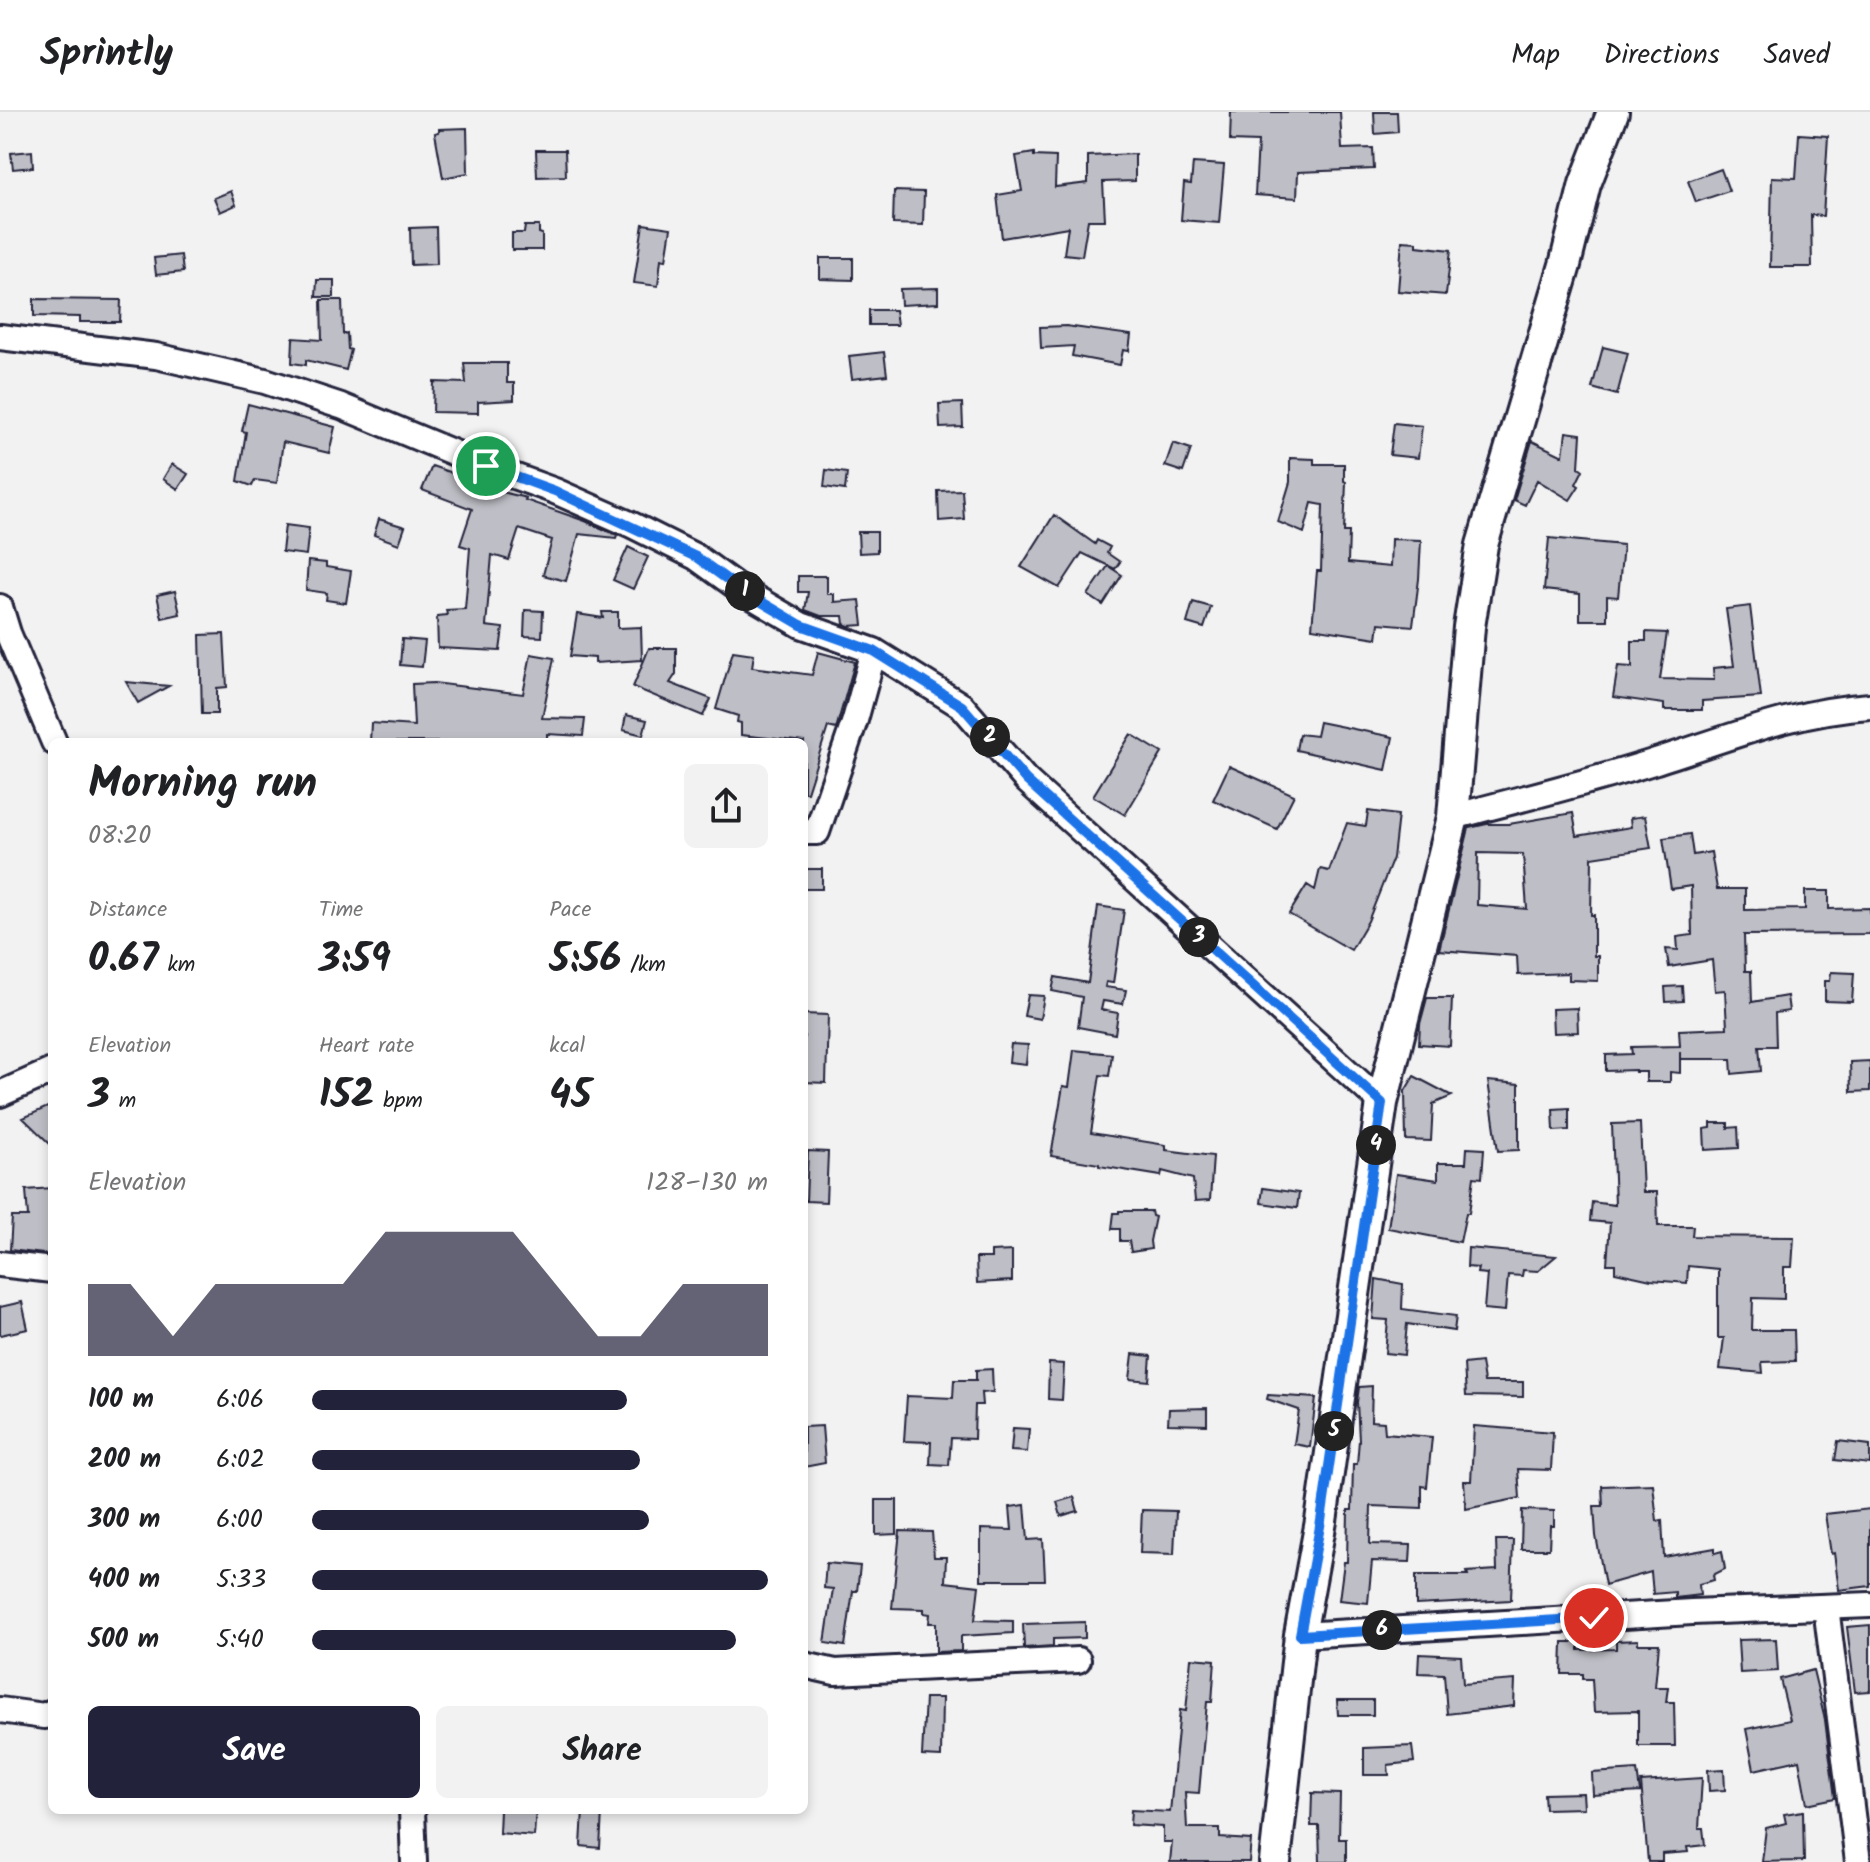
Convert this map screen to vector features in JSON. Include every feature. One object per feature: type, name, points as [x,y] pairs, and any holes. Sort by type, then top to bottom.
[{"type":"main road","points":[[1275,1862],[1300,1635],[1321,1521],[1382,1103],[1453,817],[1469,627],[1482,545],[1565,265],[1585,184],[1613,112]]},
{"type":"street","points":[[0,337],[156,356],[265,381],[341,406],[632,525],[696,557],[743,591],[801,625],[874,651],[962,706],[1026,780],[1382,1103]]},
{"type":"street","points":[[0,607],[52,738]]},
{"type":"street","points":[[808,832],[817,832],[855,720],[874,651]]},
{"type":"street","points":[[1453,817],[1651,763],[1780,719],[1829,708],[1870,706]]},
{"type":"street","points":[[0,1094],[48,1073]]},
{"type":"street","points":[[0,1264],[48,1270]]},
{"type":"street","points":[[1300,1635],[1870,1605]]},
{"type":"street","points":[[1826,1607],[1858,1862]]},
{"type":"street","points":[[808,1666],[835,1672],[1078,1660]]},
{"type":"street","points":[[0,1710],[48,1714]]},
{"type":"street","points":[[412,1814],[414,1862]]},
{"type":"building","points":[[1231,112],[1340,112],[1342,149],[1373,148],[1374,169],[1298,172],[1297,198],[1255,195],[1258,142],[1230,141]]},
{"type":"building","points":[[1374,112],[1397,112],[1398,132],[1375,134]]},
{"type":"building","points":[[467,128],[468,173],[443,178],[435,133],[439,129]]},
{"type":"building","points":[[1799,134],[1828,136],[1823,216],[1811,215],[1812,267],[1770,267],[1772,177],[1796,178]]},
{"type":"building","points":[[536,150],[565,150],[566,176],[537,177]]},
{"type":"building","points":[[32,151],[33,167],[13,169],[11,153]]},
{"type":"building","points":[[1034,153],[1034,156],[1056,157],[1055,187],[1088,183],[1088,156],[1135,154],[1135,181],[1103,182],[1105,220],[1088,220],[1082,256],[1064,254],[1068,227],[1002,238],[997,195],[1022,191],[1016,156]]},
{"type":"building","points":[[1193,163],[1224,165],[1219,223],[1181,220],[1184,183],[1191,184]]},
{"type":"building","points":[[1721,169],[1729,191],[1696,202],[1688,181]]},
{"type":"building","points":[[231,191],[236,205],[220,212],[214,198]]},
{"type":"building","points":[[894,191],[924,192],[923,225],[893,224]]},
{"type":"building","points":[[643,224],[671,228],[666,260],[661,259],[658,286],[634,283]]},
{"type":"building","points":[[525,226],[539,226],[542,250],[512,250],[512,233],[524,233]]},
{"type":"building","points":[[436,227],[437,264],[411,265],[410,228]]},
{"type":"building","points":[[1402,241],[1451,250],[1446,295],[1398,291]]},
{"type":"building","points":[[181,255],[183,272],[156,275],[154,258]]},
{"type":"building","points":[[820,258],[853,258],[853,280],[820,279]]},
{"type":"building","points":[[317,280],[334,280],[334,297],[316,297]]},
{"type":"building","points":[[938,288],[938,303],[901,305],[900,289]]},
{"type":"building","points":[[34,299],[121,300],[120,322],[80,322],[80,317],[34,316]]},
{"type":"building","points":[[321,300],[342,300],[343,334],[347,333],[348,349],[351,350],[346,370],[306,360],[306,365],[292,363],[293,338],[322,340]]},
{"type":"building","points":[[869,310],[895,310],[897,325],[869,325]]},
{"type":"building","points":[[1066,326],[1131,335],[1129,351],[1123,350],[1120,365],[1072,356],[1074,346],[1041,348],[1040,327]]},
{"type":"building","points":[[1603,347],[1628,353],[1617,395],[1592,388]]},
{"type":"building","points":[[884,352],[887,375],[852,379],[849,356]]},
{"type":"building","points":[[464,363],[507,363],[507,383],[514,383],[514,400],[478,402],[478,413],[433,412],[434,382],[466,383]]},
{"type":"building","points":[[962,403],[963,427],[940,428],[939,404]]},
{"type":"building","points":[[248,404],[335,427],[329,453],[283,442],[277,483],[255,480],[252,486],[238,481],[246,432],[242,431]]},
{"type":"building","points":[[1394,423],[1422,426],[1418,458],[1390,455]]},
{"type":"building","points":[[1566,432],[1581,434],[1579,467],[1583,470],[1576,484],[1579,486],[1570,500],[1537,480],[1525,505],[1514,500],[1532,441],[1563,456]]},
{"type":"building","points":[[1173,443],[1191,449],[1183,472],[1165,466]]},
{"type":"building","points":[[1290,458],[1314,459],[1314,464],[1344,464],[1344,532],[1349,532],[1348,563],[1390,567],[1391,539],[1421,540],[1413,626],[1379,623],[1377,638],[1312,628],[1317,571],[1321,571],[1323,505],[1312,503],[1304,533],[1278,522],[1290,482]]},
{"type":"building","points":[[172,464],[188,474],[178,489],[163,479]]},
{"type":"building","points":[[432,466],[480,483],[479,486],[526,498],[585,521],[617,535],[616,538],[579,534],[566,581],[543,575],[552,540],[519,529],[509,560],[492,555],[486,626],[503,628],[500,651],[438,648],[437,616],[447,615],[446,610],[465,609],[470,548],[460,545],[472,509],[422,490]]},
{"type":"building","points":[[826,470],[847,473],[845,490],[824,487]]},
{"type":"building","points":[[962,490],[964,519],[939,521],[938,491]]},
{"type":"building","points":[[1054,515],[1095,544],[1097,540],[1110,547],[1107,553],[1120,562],[1115,569],[1082,553],[1059,588],[1021,567]]},
{"type":"building","points":[[379,519],[405,527],[399,544],[374,535]]},
{"type":"building","points":[[285,525],[309,528],[306,555],[282,552]]},
{"type":"building","points":[[858,532],[877,532],[877,552],[859,553]]},
{"type":"building","points":[[1549,538],[1623,545],[1618,597],[1607,596],[1607,620],[1580,620],[1580,594],[1544,590]]},
{"type":"building","points":[[628,547],[648,557],[633,589],[613,580]]},
{"type":"building","points":[[308,561],[351,571],[346,603],[326,600],[327,593],[306,590]]},
{"type":"building","points":[[1108,566],[1122,575],[1103,605],[1088,595]]},
{"type":"building","points":[[798,576],[827,576],[827,594],[834,594],[834,602],[860,600],[863,625],[849,626],[844,624],[843,616],[821,616],[805,610],[808,592],[798,592]]},
{"type":"building","points":[[175,591],[180,614],[162,618],[157,595]]},
{"type":"building","points":[[1193,602],[1211,607],[1204,628],[1187,623]]},
{"type":"building","points":[[1750,606],[1761,697],[1702,701],[1702,710],[1664,710],[1664,704],[1613,697],[1618,666],[1632,667],[1632,641],[1646,641],[1646,632],[1667,633],[1660,679],[1714,680],[1713,668],[1734,666],[1726,609]]},
{"type":"building","points":[[525,610],[543,611],[542,637],[524,636]]},
{"type":"building","points":[[602,612],[618,612],[618,628],[641,627],[642,660],[595,663],[595,658],[570,656],[577,614],[603,618]]},
{"type":"building","points":[[224,634],[227,687],[217,688],[217,714],[202,714],[200,635]]},
{"type":"building","points":[[402,639],[425,641],[422,667],[400,665]]},
{"type":"building","points":[[649,648],[676,648],[676,674],[670,683],[711,699],[703,716],[633,687]]},
{"type":"building","points":[[733,651],[754,654],[752,667],[812,675],[818,652],[855,662],[836,729],[828,727],[808,789],[808,738],[741,735],[738,716],[716,709]]},
{"type":"building","points":[[531,654],[554,658],[542,718],[585,719],[583,736],[370,738],[371,723],[414,726],[412,684],[434,683],[523,694]]},
{"type":"building","points":[[126,682],[169,686],[138,703]]},
{"type":"building","points":[[626,715],[647,720],[643,735],[623,730]]},
{"type":"building","points":[[1319,722],[1393,737],[1386,770],[1296,750],[1299,734],[1316,736]]},
{"type":"building","points":[[1131,734],[1162,753],[1125,815],[1093,796]]},
{"type":"building","points":[[1229,766],[1294,795],[1277,829],[1213,800]]},
{"type":"building","points":[[1368,811],[1398,815],[1393,858],[1368,921],[1351,950],[1289,914],[1307,885],[1315,890],[1320,869],[1329,871],[1347,823],[1366,826]]},
{"type":"building","points":[[1573,813],[1577,836],[1631,827],[1630,818],[1645,816],[1651,848],[1592,857],[1591,915],[1594,915],[1594,956],[1598,956],[1598,981],[1569,980],[1569,973],[1518,975],[1517,956],[1439,950],[1469,828]],"holes":[[[1478,853],[1523,854],[1527,909],[1477,905]]]},
{"type":"building","points":[[1690,834],[1693,855],[1711,852],[1717,889],[1745,889],[1745,910],[1805,909],[1805,891],[1829,891],[1829,909],[1870,908],[1870,934],[1744,935],[1745,971],[1751,971],[1752,1002],[1787,996],[1789,1011],[1775,1013],[1776,1046],[1759,1046],[1761,1071],[1732,1074],[1731,1059],[1680,1059],[1680,1073],[1670,1072],[1670,1082],[1646,1082],[1646,1072],[1635,1070],[1606,1071],[1606,1055],[1632,1054],[1631,1047],[1680,1046],[1679,1030],[1727,1028],[1725,990],[1715,991],[1712,960],[1669,967],[1666,949],[1678,950],[1677,937],[1692,935],[1691,886],[1671,889],[1663,838]]},
{"type":"building","points":[[808,869],[822,869],[822,889],[808,889]]},
{"type":"building","points":[[1098,906],[1124,910],[1113,983],[1106,982],[1105,987],[1126,990],[1123,1004],[1103,1001],[1101,1010],[1118,1013],[1115,1034],[1078,1027],[1082,997],[1052,991],[1055,977],[1088,983]]},
{"type":"building","points":[[1831,972],[1854,973],[1852,1002],[1825,1001],[1825,981],[1830,981]]},
{"type":"building","points":[[1682,986],[1683,1001],[1666,1002],[1665,987]]},
{"type":"building","points":[[1028,995],[1044,996],[1040,1019],[1024,1016]]},
{"type":"building","points":[[1427,998],[1452,998],[1450,1046],[1419,1044],[1420,1024]]},
{"type":"building","points":[[1577,1008],[1578,1032],[1553,1033],[1552,1009]]},
{"type":"building","points":[[808,1014],[828,1015],[826,1083],[808,1082]]},
{"type":"building","points":[[1011,1044],[1028,1045],[1026,1064],[1009,1062]]},
{"type":"building","points":[[1074,1050],[1112,1054],[1109,1076],[1100,1075],[1091,1133],[1166,1145],[1166,1150],[1213,1156],[1210,1200],[1195,1201],[1193,1179],[1162,1171],[1161,1176],[1051,1156],[1063,1086],[1069,1087]]},
{"type":"building","points":[[1870,1061],[1870,1091],[1851,1092],[1850,1062]]},
{"type":"building","points":[[1414,1076],[1452,1096],[1433,1104],[1431,1141],[1406,1140],[1405,1091]]},
{"type":"building","points":[[1488,1081],[1519,1084],[1519,1150],[1498,1151]]},
{"type":"building","points":[[48,1107],[48,1142],[23,1118]]},
{"type":"building","points":[[1569,1108],[1569,1130],[1554,1131],[1553,1109]]},
{"type":"building","points":[[1640,1123],[1643,1192],[1657,1192],[1658,1226],[1693,1226],[1692,1236],[1794,1237],[1792,1267],[1784,1267],[1784,1299],[1753,1298],[1752,1330],[1794,1330],[1795,1361],[1762,1362],[1763,1373],[1720,1369],[1724,1338],[1718,1338],[1718,1269],[1688,1266],[1687,1283],[1651,1280],[1615,1272],[1615,1264],[1607,1264],[1610,1223],[1590,1221],[1592,1202],[1615,1205],[1612,1124]]},
{"type":"building","points":[[1711,1123],[1728,1123],[1728,1128],[1738,1127],[1739,1148],[1705,1150],[1704,1129],[1711,1128]]},
{"type":"building","points":[[1467,1148],[1484,1149],[1482,1178],[1474,1177],[1469,1213],[1466,1213],[1460,1242],[1388,1228],[1396,1174],[1438,1180],[1438,1163],[1466,1163]]},
{"type":"building","points":[[808,1151],[828,1152],[826,1202],[808,1201]]},
{"type":"building","points":[[48,1188],[48,1255],[10,1250],[12,1217],[28,1217],[26,1190]]},
{"type":"building","points":[[1263,1188],[1299,1193],[1297,1208],[1261,1203]]},
{"type":"building","points":[[1151,1211],[1155,1217],[1151,1249],[1131,1252],[1129,1241],[1120,1241],[1120,1229],[1112,1229],[1114,1213]]},
{"type":"building","points":[[1468,1248],[1556,1256],[1538,1271],[1523,1270],[1522,1276],[1508,1275],[1505,1311],[1484,1309],[1487,1274],[1477,1273],[1478,1268],[1467,1267]]},
{"type":"building","points":[[1012,1251],[1012,1281],[977,1283],[976,1258],[991,1258],[991,1252]]},
{"type":"building","points":[[1376,1279],[1403,1284],[1402,1309],[1456,1316],[1454,1331],[1407,1324],[1404,1355],[1385,1353],[1388,1320],[1373,1319]]},
{"type":"building","points":[[22,1302],[28,1329],[0,1335],[0,1307]]},
{"type":"building","points":[[1133,1354],[1151,1356],[1149,1381],[1130,1379]]},
{"type":"building","points":[[1481,1362],[1484,1382],[1523,1382],[1523,1397],[1466,1396],[1464,1364]]},
{"type":"building","points":[[1049,1363],[1064,1364],[1062,1400],[1048,1399]]},
{"type":"building","points":[[992,1369],[993,1392],[981,1393],[982,1405],[975,1405],[974,1439],[951,1438],[949,1465],[930,1464],[931,1442],[904,1441],[907,1396],[953,1398],[954,1380],[976,1380],[976,1370]]},
{"type":"building","points":[[1372,1386],[1371,1421],[1384,1422],[1385,1433],[1432,1437],[1427,1487],[1422,1486],[1422,1508],[1371,1506],[1370,1544],[1411,1545],[1410,1562],[1372,1561],[1368,1603],[1339,1600],[1344,1562],[1347,1562],[1353,1464],[1357,1464],[1359,1387]]},
{"type":"building","points":[[1268,1395],[1316,1398],[1310,1447],[1294,1444],[1299,1410],[1267,1399]]},
{"type":"building","points":[[1207,1408],[1207,1425],[1168,1424],[1169,1409]]},
{"type":"building","points":[[822,1426],[825,1463],[808,1466],[808,1427]]},
{"type":"building","points":[[1474,1426],[1553,1432],[1551,1470],[1518,1469],[1520,1498],[1466,1509],[1464,1481],[1471,1481]]},
{"type":"building","points":[[1013,1428],[1029,1429],[1027,1452],[1011,1451]]},
{"type":"building","points":[[1838,1441],[1870,1445],[1870,1464],[1835,1460]]},
{"type":"building","points":[[1653,1484],[1657,1521],[1662,1520],[1664,1557],[1715,1548],[1715,1553],[1722,1551],[1725,1569],[1713,1575],[1714,1580],[1699,1584],[1700,1595],[1675,1598],[1675,1592],[1653,1594],[1651,1572],[1605,1585],[1594,1506],[1603,1506],[1602,1486]]},
{"type":"building","points":[[1074,1497],[1078,1511],[1061,1516],[1057,1502]]},
{"type":"building","points":[[876,1500],[897,1500],[897,1534],[876,1535]]},
{"type":"building","points":[[1025,1505],[1028,1540],[1043,1539],[1045,1580],[981,1580],[981,1529],[1012,1530],[1010,1507]]},
{"type":"building","points":[[1870,1509],[1870,1586],[1839,1590],[1825,1514]]},
{"type":"building","points":[[1142,1510],[1176,1511],[1174,1554],[1140,1553]]},
{"type":"building","points":[[1522,1510],[1554,1511],[1549,1549],[1521,1549]]},
{"type":"building","points":[[900,1531],[932,1532],[934,1557],[946,1557],[945,1582],[979,1586],[975,1620],[1013,1621],[1013,1633],[961,1636],[961,1651],[936,1652],[936,1623],[929,1623],[930,1614],[924,1613],[924,1609],[892,1608]]},
{"type":"building","points":[[1496,1540],[1513,1540],[1511,1600],[1416,1605],[1416,1575],[1468,1575],[1467,1572],[1497,1570]]},
{"type":"building","points":[[826,1563],[860,1566],[845,1646],[825,1643],[833,1589],[824,1588]]},
{"type":"building","points":[[1085,1622],[1085,1638],[1053,1639],[1053,1646],[1024,1648],[1023,1624]]},
{"type":"building","points":[[1870,1625],[1870,1691],[1855,1692],[1847,1627]]},
{"type":"building","points":[[1776,1639],[1778,1671],[1740,1673],[1738,1640]]},
{"type":"building","points":[[1638,1640],[1638,1644],[1659,1644],[1655,1687],[1668,1687],[1666,1702],[1674,1702],[1675,1746],[1638,1746],[1638,1711],[1594,1712],[1592,1679],[1583,1679],[1583,1674],[1562,1674],[1563,1642],[1579,1642],[1579,1650],[1616,1649],[1616,1641]]},
{"type":"building","points":[[1419,1654],[1461,1656],[1463,1684],[1515,1680],[1514,1706],[1447,1714],[1444,1674],[1418,1673]]},
{"type":"building","points":[[1191,1658],[1215,1660],[1212,1702],[1207,1702],[1199,1793],[1185,1792],[1187,1828],[1220,1828],[1220,1838],[1251,1840],[1249,1862],[1170,1862],[1172,1842],[1163,1842],[1163,1827],[1130,1825],[1131,1810],[1170,1812],[1180,1710],[1186,1711]]},
{"type":"building","points":[[1813,1670],[1825,1720],[1835,1798],[1807,1804],[1799,1760],[1754,1770],[1746,1729],[1790,1720],[1780,1679]]},
{"type":"building","points":[[925,1698],[942,1698],[941,1757],[922,1756]]},
{"type":"building","points":[[1337,1700],[1373,1700],[1373,1715],[1338,1715]]},
{"type":"building","points":[[1412,1746],[1414,1762],[1388,1765],[1389,1775],[1364,1775],[1364,1748]]},
{"type":"building","points":[[1724,1769],[1725,1790],[1709,1791],[1708,1770]]},
{"type":"building","points":[[1637,1770],[1640,1792],[1593,1795],[1592,1773]]},
{"type":"building","points":[[1702,1778],[1699,1828],[1703,1828],[1705,1845],[1687,1847],[1688,1852],[1662,1854],[1662,1862],[1648,1862],[1641,1782]]},
{"type":"building","points":[[1312,1793],[1340,1794],[1339,1839],[1346,1839],[1346,1862],[1320,1862],[1319,1826],[1311,1826]]},
{"type":"building","points":[[1583,1793],[1584,1808],[1545,1809],[1544,1794]]},
{"type":"building","points":[[1803,1811],[1804,1861],[1762,1862],[1766,1828],[1786,1823],[1784,1814]]},
{"type":"building","points":[[500,1814],[536,1814],[534,1836],[499,1833]]},
{"type":"building","points":[[583,1814],[602,1814],[600,1848],[581,1846]]},
{"type":"route","points":[[486,466],[555,491],[696,557],[743,591],[801,625],[874,651],[962,706],[1026,780],[1382,1103],[1321,1521],[1300,1635],[1594,1618]]}]
